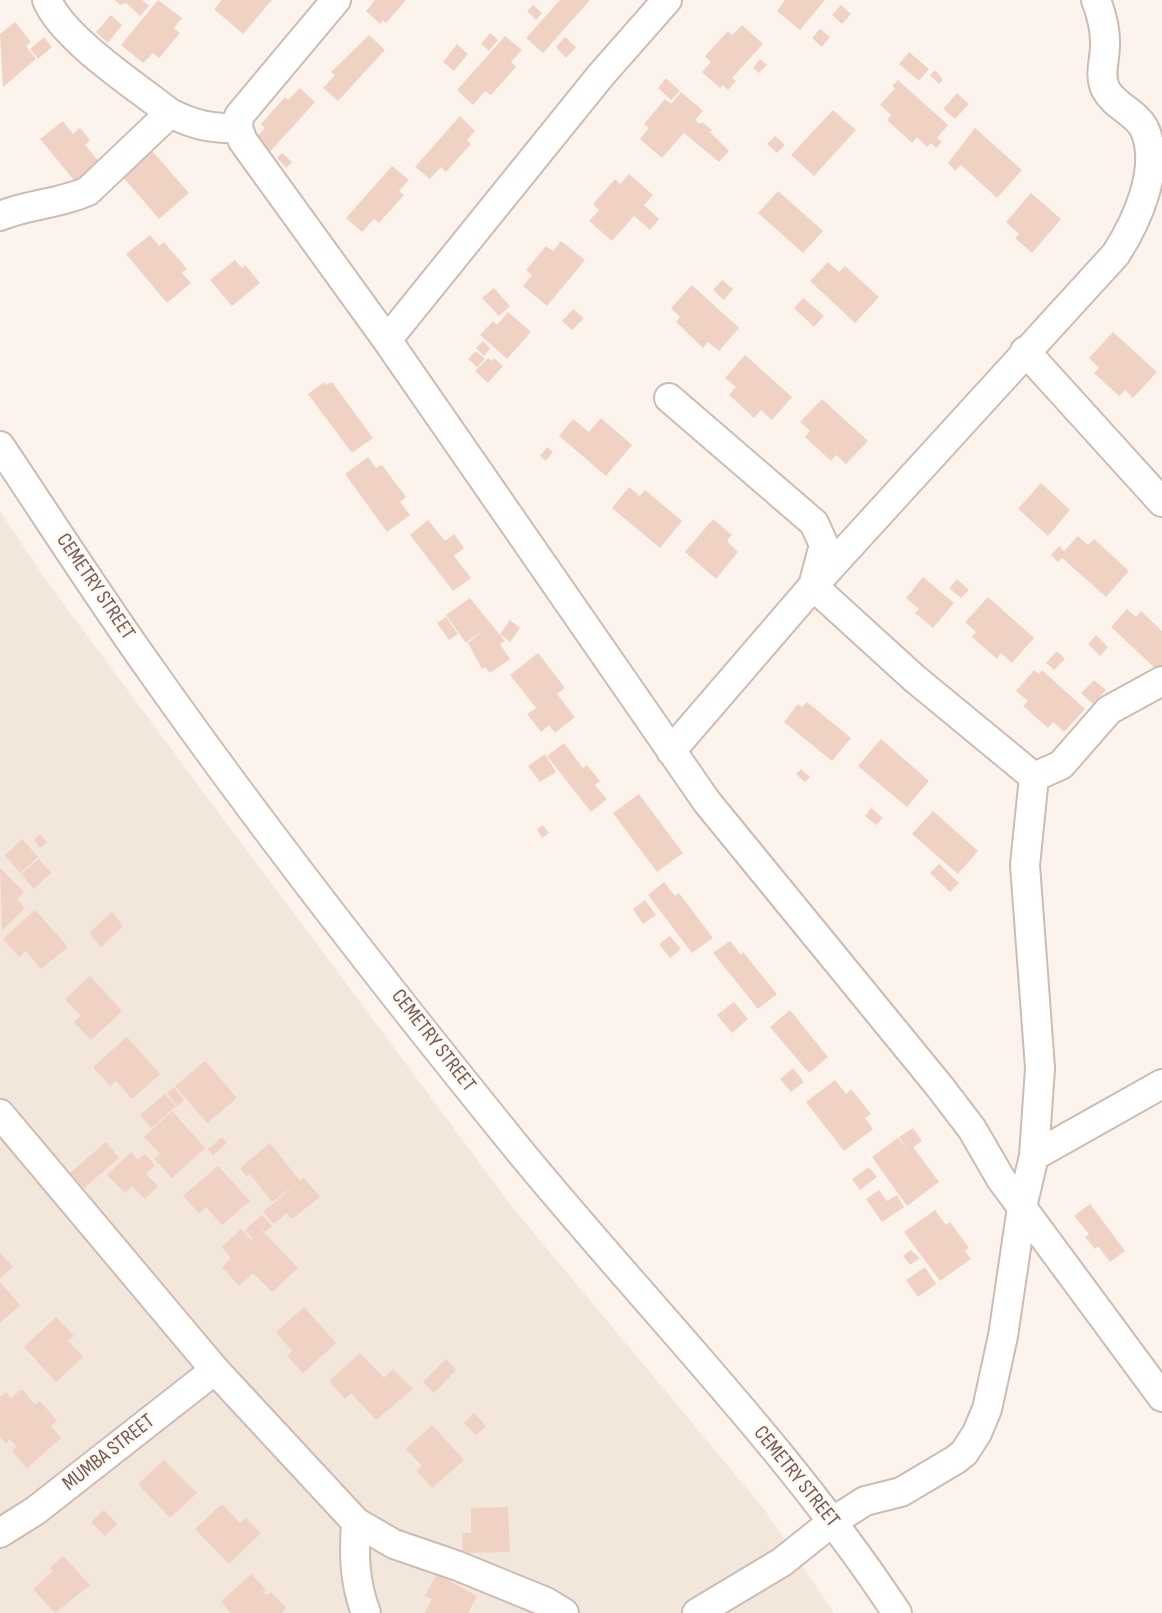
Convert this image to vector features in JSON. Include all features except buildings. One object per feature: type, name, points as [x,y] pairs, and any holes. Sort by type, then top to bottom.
[{"type":"street","points":[[47,0],[66,30],[170,113],[190,123],[212,129],[238,128]]},
{"type":"street","points":[[336,0],[239,116],[238,128],[254,160],[387,340],[671,751],[743,848],[948,1097],[1023,1208],[1162,1397]]},
{"type":"street","points":[[387,340],[601,75],[667,0]]},
{"type":"street","points":[[671,751],[813,586],[1116,254],[1134,225],[1144,196],[1150,145],[1143,127],[1106,90],[1103,78],[1105,42],[1096,0]]},
{"type":"street","points":[[0,216],[48,201],[71,199],[88,191],[170,113]]},
{"type":"street","points":[[1025,352],[1162,502]]},
{"type":"street","points":[[669,398],[814,523],[824,545],[813,586]]},
{"type":"street","name":"CEMETRY STREET","points":[[0,446],[152,672],[266,827],[506,1134],[730,1395],[832,1522],[897,1613]]},
{"type":"street","points":[[813,586],[914,678],[1034,777]]},
{"type":"street","points":[[1034,777],[1051,773],[1060,765],[1109,710],[1162,681]]},
{"type":"street","points":[[697,1613],[782,1562],[832,1522],[865,1501],[901,1492],[964,1453],[977,1433],[987,1409],[1003,1336],[1034,1156],[1040,1068],[1026,865],[1027,830],[1034,777]]},
{"type":"street","points":[[1034,1156],[1162,1083]]},
{"type":"street","points":[[0,1114],[215,1370],[356,1521],[394,1544],[471,1571],[545,1602],[564,1613]]},
{"type":"street","name":"MUMBA STREET","points":[[0,1533],[43,1505],[215,1370]]},
{"type":"street","points":[[356,1521],[353,1565],[366,1613]]},
{"type":"shaded area","points":[[0,511],[50,586],[517,1213],[764,1509],[834,1613],[0,1613]]}]
